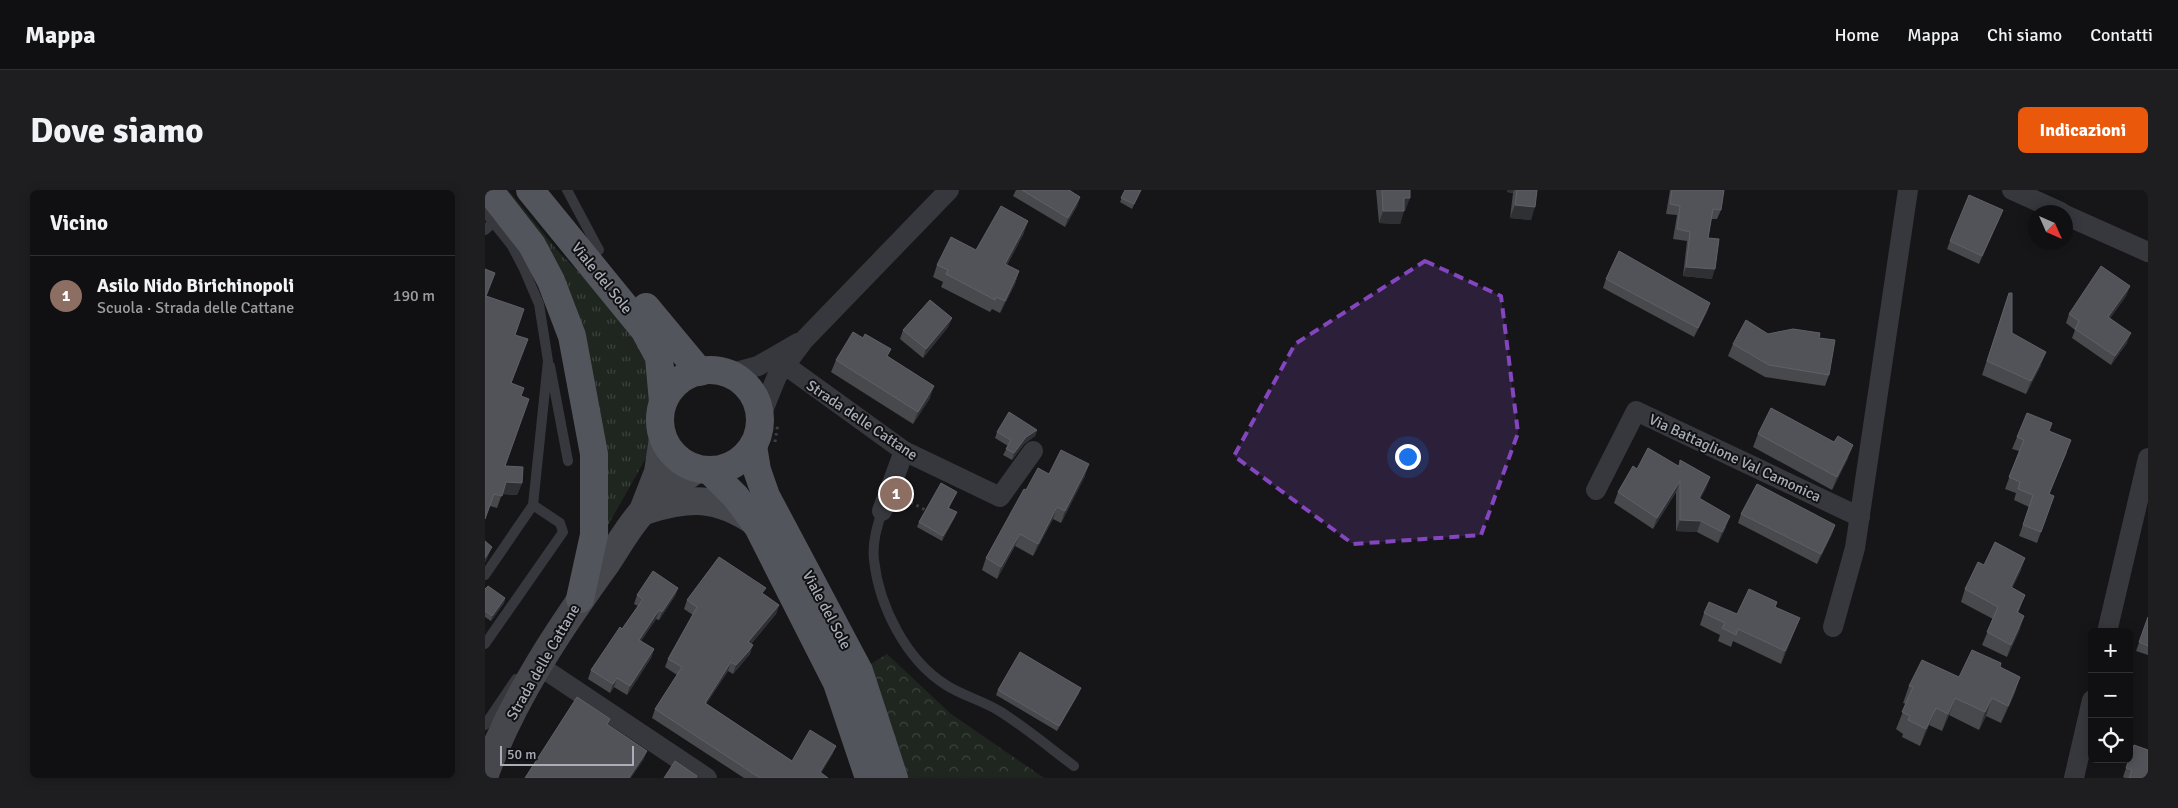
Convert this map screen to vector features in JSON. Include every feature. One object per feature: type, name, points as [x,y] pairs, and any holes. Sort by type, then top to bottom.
[{"type":"main road","points":[[489,190],[532,245],[551,281],[571,336],[594,454],[594,535],[580,599]]},
{"type":"main road","name":"Viale del Sole","points":[[530,190],[645,331],[659,357],[663,402],[660,426],[663,438]]},
{"type":"main road","name":"Viale del Sole","points":[[549,190],[700,372]]},
{"type":"main road","points":[[663,402],[668,393],[682,379],[700,372],[717,371],[729,374],[739,380],[751,392],[758,407],[769,416]]},
{"type":"main road","name":"Viale del Sole","points":[[769,416],[758,432],[763,446],[757,470],[766,496],[859,671],[894,778]]},
{"type":"main road","points":[[663,438],[670,452],[682,462],[703,470],[736,496],[755,522]]},
{"type":"main road","points":[[703,470],[720,470],[734,464],[747,454],[763,446]]},
{"type":"main road","name":"Viale del Sole","points":[[755,522],[837,683],[869,778]]},
{"type":"street","points":[[769,416],[777,376],[804,340],[949,190]]},
{"type":"street","points":[[1833,627],[1855,548],[1908,190]]},
{"type":"street","points":[[2012,190],[2045,205]]},
{"type":"street","points":[[2073,218],[2148,252]]},
{"type":"street","points":[[729,374],[758,366],[804,340]]},
{"type":"street","name":"Strada delle Cattane","points":[[785,365],[904,451],[1000,497],[1033,451]]},
{"type":"street","name":"Via Battaglione Val Camonica","points":[[1596,490],[1636,411],[1859,517]]},
{"type":"street","name":"Strada delle Cattane","points":[[643,512],[658,472],[663,438]]},
{"type":"street","points":[[881,511],[904,451]]},
{"type":"street","points":[[2108,628],[2148,458]]},
{"type":"street","name":"Strada delle Cattane","points":[[485,774],[489,741],[580,599],[643,512],[671,486],[703,470]]},
{"type":"street","points":[[643,512],[673,502],[705,501],[734,508],[755,522]]},
{"type":"street","points":[[538,665],[707,778]]},
{"type":"street","points":[[2074,778],[2088,717]]},
{"type":"lane","points":[[567,190],[599,250]]},
{"type":"lane","points":[[485,212],[512,246],[539,304],[548,361],[553,376],[568,461]]},
{"type":"lane","points":[[485,230],[494,222]]},
{"type":"lane","points":[[485,575],[533,505],[548,361]]},
{"type":"lane","points":[[485,644],[563,532],[559,523],[533,505]]},
{"type":"lane","points":[[881,511],[875,535],[874,551],[880,586],[891,616],[919,664],[946,685],[999,711],[1074,766]]},
{"type":"path","points":[[763,446],[769,416]]},
{"type":"path","points":[[890,490],[927,511]]},
{"type":"highlighted area","points":[[1425,261],[1501,296],[1518,433],[1481,535],[1353,544],[1234,456],[1295,344]]},
{"type":"green space","points":[[501,190],[508,190],[557,250],[623,318],[657,371],[655,442],[602,536],[589,384],[575,304],[558,266]]},
{"type":"green space","points":[[887,654],[951,714],[1044,778],[894,778],[859,671]]},
{"type":"building","points":[[1022,190],[1069,190],[1080,197],[1068,218]]},
{"type":"building","points":[[1125,190],[1141,190],[1134,204],[1121,198]]},
{"type":"building","points":[[1382,190],[1410,190],[1410,198],[1404,198],[1404,211],[1383,211]]},
{"type":"building","points":[[1517,190],[1537,190],[1535,207],[1515,205]]},
{"type":"building","points":[[1672,190],[1724,190],[1721,210],[1713,209],[1708,238],[1719,239],[1715,269],[1686,267],[1690,232],[1677,229],[1680,206],[1670,204]]},
{"type":"building","points":[[1969,195],[2003,210],[1982,256],[1950,241]]},
{"type":"building","points":[[1001,206],[1028,221],[1005,264],[1019,271],[1005,301],[996,297],[995,300],[946,274],[948,270],[937,265],[951,237],[976,250]]},
{"type":"building","points":[[1619,251],[1710,303],[1698,328],[1606,279]]},
{"type":"building","points":[[2101,266],[2130,286],[2108,317],[2131,333],[2115,356],[2075,329],[2079,321],[2069,314]]},
{"type":"building","points":[[485,269],[495,273],[486,296],[524,309],[515,335],[528,339],[511,383],[524,388],[521,396],[529,399],[505,466],[523,467],[522,483],[506,482],[502,496],[494,494],[485,519]]},
{"type":"building","points":[[2009,293],[2012,293],[2012,333],[2046,352],[2031,381],[1987,361]]},
{"type":"building","points":[[930,300],[952,318],[926,349],[903,330]]},
{"type":"building","points":[[1746,320],[1768,334],[1793,329],[1820,333],[1819,338],[1835,340],[1829,375],[1769,365],[1733,344]]},
{"type":"building","points":[[853,332],[863,338],[865,334],[891,349],[887,356],[934,386],[918,412],[836,360]]},
{"type":"building","points":[[1771,408],[1834,442],[1838,436],[1853,445],[1837,477],[1758,434]]},
{"type":"building","points":[[1009,412],[1037,430],[1026,437],[1014,453],[1006,449],[1011,440],[997,432]]},
{"type":"building","points":[[2027,413],[2052,423],[2049,431],[2071,440],[2049,494],[2054,496],[2041,532],[2023,525],[2033,495],[2018,489],[2020,482],[2009,477],[2024,440],[2017,437]]},
{"type":"building","points":[[1648,448],[1680,467],[1680,460],[1710,477],[1699,498],[1730,516],[1722,532],[1701,521],[1680,520],[1680,481],[1657,518],[1618,492],[1633,466],[1637,469]]},
{"type":"building","points":[[1061,450],[1089,464],[1065,511],[1057,507],[1038,544],[1020,534],[1001,567],[986,558],[1024,489],[1026,490],[1038,468],[1049,474]]},
{"type":"building","points":[[941,483],[957,492],[948,508],[957,512],[943,536],[919,522]]},
{"type":"building","points":[[1757,484],[1835,525],[1821,554],[1741,514]]},
{"type":"building","points":[[485,541],[492,547],[485,558]]},
{"type":"building","points":[[1995,542],[2025,558],[2011,587],[2025,595],[2017,612],[2024,616],[2011,645],[1987,632],[1998,607],[1965,589],[1978,562],[1984,565]]},
{"type":"building","points":[[719,557],[766,588],[762,593],[779,605],[748,642],[753,645],[748,652],[736,665],[731,662],[705,703],[792,761],[810,730],[836,746],[820,772],[828,778],[760,778],[655,709],[682,667],[668,659],[697,607],[687,600]]},
{"type":"building","points":[[653,571],[678,588],[662,612],[659,610],[639,640],[654,649],[630,686],[617,678],[613,684],[591,670],[620,627],[622,629],[643,599],[637,595]]},
{"type":"building","points":[[488,586],[505,598],[492,616],[485,611],[485,589]]},
{"type":"building","points":[[1749,589],[1777,602],[1775,607],[1800,618],[1785,651],[1738,629],[1736,635],[1722,628],[1725,623],[1704,613],[1709,602],[1737,614]]},
{"type":"building","points":[[2148,617],[2148,646],[2139,642]]},
{"type":"building","points":[[1972,650],[2001,663],[2000,667],[2020,677],[2008,706],[1992,698],[1985,712],[1955,698],[1948,714],[1936,708],[1926,729],[1908,720],[1910,716],[1902,712],[1913,687],[1909,686],[1922,660],[1959,677]]},
{"type":"building","points":[[1020,652],[1081,688],[1059,726],[998,690]]},
{"type":"building","points":[[577,697],[610,719],[607,724],[647,751],[629,778],[525,778]]},
{"type":"building","points":[[2134,745],[2148,750],[2148,778],[2129,778],[2132,770],[2126,768],[2128,763],[2133,763]]},
{"type":"building","points":[[675,761],[697,776],[696,778],[664,778]]},
{"type":"place","name":"Asilo Nido Birichinopoli","points":[[896,494]]}]
